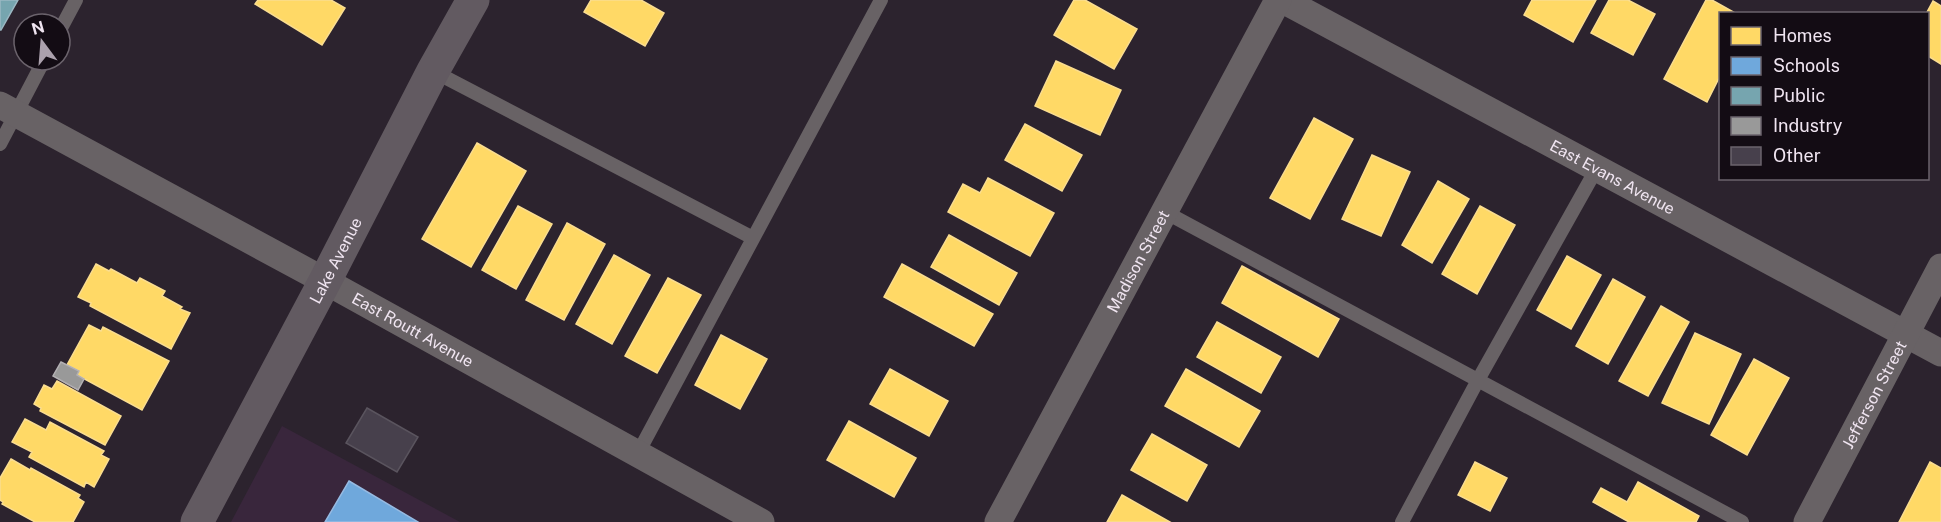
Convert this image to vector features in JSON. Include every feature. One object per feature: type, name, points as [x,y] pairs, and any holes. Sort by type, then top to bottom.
[{"type":"street","name":"Lake Avenue","points":[[197,522],[433,71],[473,0]]},
{"type":"street","name":"Madison Street","points":[[998,522],[1278,0]]},
{"type":"street","name":"East Evans Avenue","points":[[1283,0],[1941,353]]},
{"type":"street","name":"East Routt Avenue","points":[[8,110],[325,280],[761,522]]},
{"type":"street","name":"Jefferson Street","points":[[1807,522],[1941,267]]},
{"type":"lane","points":[[637,455],[881,0]]},
{"type":"lane","points":[[433,71],[753,238]]},
{"type":"lane","points":[[0,144],[8,110],[35,72]]},
{"type":"lane","points":[[1402,522],[1478,380],[1597,168]]},
{"type":"lane","points":[[1164,212],[1742,522]]},
{"type":"shaded area","points":[[282,426],[460,522],[231,522]]},
{"type":"building: Homes","points":[[258,0],[331,0],[345,8],[322,45],[255,4]]},
{"type":"building: Homes","points":[[591,0],[641,0],[664,13],[645,46],[584,12]]},
{"type":"building: Homes","points":[[1074,0],[1085,0],[1137,29],[1114,69],[1054,35]]},
{"type":"building: Homes","points":[[1532,0],[1596,0],[1573,42],[1524,15]]},
{"type":"building: Homes","points":[[1609,0],[1628,0],[1655,14],[1633,55],[1591,33]]},
{"type":"building: Homes","points":[[1706,0],[1712,0],[1733,12],[1719,12],[1719,78],[1707,102],[1664,79]]},
{"type":"building: Homes","points":[[1933,1],[1941,6],[1941,64],[1929,57],[1929,12],[1927,12]]},
{"type":"building: Homes","points":[[1056,61],[1121,90],[1100,135],[1035,106]]},
{"type":"building: Homes","points":[[1314,118],[1353,139],[1310,219],[1270,198]]},
{"type":"building: Homes","points":[[1025,124],[1082,155],[1062,191],[1005,160]]},
{"type":"building: Homes","points":[[477,143],[526,171],[471,267],[422,239]]},
{"type":"building: Homes","points":[[1372,155],[1410,172],[1381,236],[1342,219]]},
{"type":"building: Homes","points":[[988,178],[1054,213],[1030,256],[948,212],[963,184],[980,193]]},
{"type":"building: Homes","points":[[1438,181],[1469,199],[1432,263],[1402,245]]},
{"type":"building: Homes","points":[[518,206],[552,224],[516,289],[482,270]]},
{"type":"building: Homes","points":[[1480,206],[1515,225],[1477,294],[1442,274]]},
{"type":"building: Homes","points":[[567,223],[605,244],[564,320],[526,300]]},
{"type":"building: Homes","points":[[949,235],[1017,273],[999,305],[931,267]]},
{"type":"building: Homes","points":[[614,255],[650,275],[612,344],[576,324]]},
{"type":"building: Homes","points":[[1567,256],[1601,275],[1571,329],[1537,310]]},
{"type":"building: Homes","points":[[96,264],[137,283],[140,278],[165,291],[162,296],[190,313],[171,349],[90,306],[91,303],[78,297]]},
{"type":"building: Homes","points":[[902,264],[993,314],[974,346],[884,297]]},
{"type":"building: Homes","points":[[1242,266],[1339,319],[1318,357],[1222,303]]},
{"type":"building: Homes","points":[[668,278],[701,295],[657,373],[625,356]]},
{"type":"building: Homes","points":[[1613,279],[1645,297],[1608,364],[1576,346]]},
{"type":"building: Homes","points":[[1661,306],[1689,322],[1648,396],[1619,381]]},
{"type":"building: Homes","points":[[1217,322],[1281,357],[1261,393],[1197,357]]},
{"type":"building: Homes","points":[[89,325],[101,331],[103,327],[169,361],[142,410],[77,375],[79,371],[67,365]]},
{"type":"building: Homes","points":[[1695,333],[1741,354],[1709,424],[1662,403]]},
{"type":"building: Homes","points":[[721,335],[767,359],[740,409],[695,385]]},
{"type":"building: Homes","points":[[1754,359],[1789,378],[1747,455],[1711,435]]},
{"type":"building: Homes","points":[[890,369],[948,401],[929,436],[870,404]]},
{"type":"building: Homes","points":[[1186,369],[1260,411],[1239,447],[1165,406]]},
{"type":"building: Homes","points":[[57,381],[121,416],[105,445],[40,411],[41,408],[34,404],[44,385],[52,389]]},
{"type":"building: Homes","points":[[25,419],[46,430],[50,422],[104,451],[101,455],[109,459],[94,487],[86,482],[84,487],[29,457],[32,452],[12,442]]},
{"type":"building: Homes","points":[[849,421],[916,458],[894,497],[827,460]]},
{"type":"building: Homes","points":[[1152,434],[1207,465],[1187,501],[1131,470]]},
{"type":"building: Homes","points":[[11,459],[80,495],[78,498],[84,502],[73,522],[35,522],[2,504],[0,478]]},
{"type":"building: Homes","points":[[1475,462],[1507,478],[1490,511],[1458,495]]},
{"type":"building: Homes","points":[[1930,462],[1941,468],[1941,522],[1899,522]]},
{"type":"building: Homes","points":[[1638,482],[1699,516],[1696,522],[1629,522],[1593,502],[1601,488],[1627,502]]},
{"type":"building: Homes","points":[[1122,495],[1170,522],[1107,522]]},
{"type":"building: Schools","points":[[349,481],[418,522],[325,522]]},
{"type":"building: Public","points":[[0,0],[18,0],[1,30],[0,30]]},
{"type":"building: Industry","points":[[61,362],[79,371],[77,375],[84,379],[78,390],[53,376]]},
{"type":"building: Other","points":[[367,408],[418,437],[397,472],[346,443]]}]
